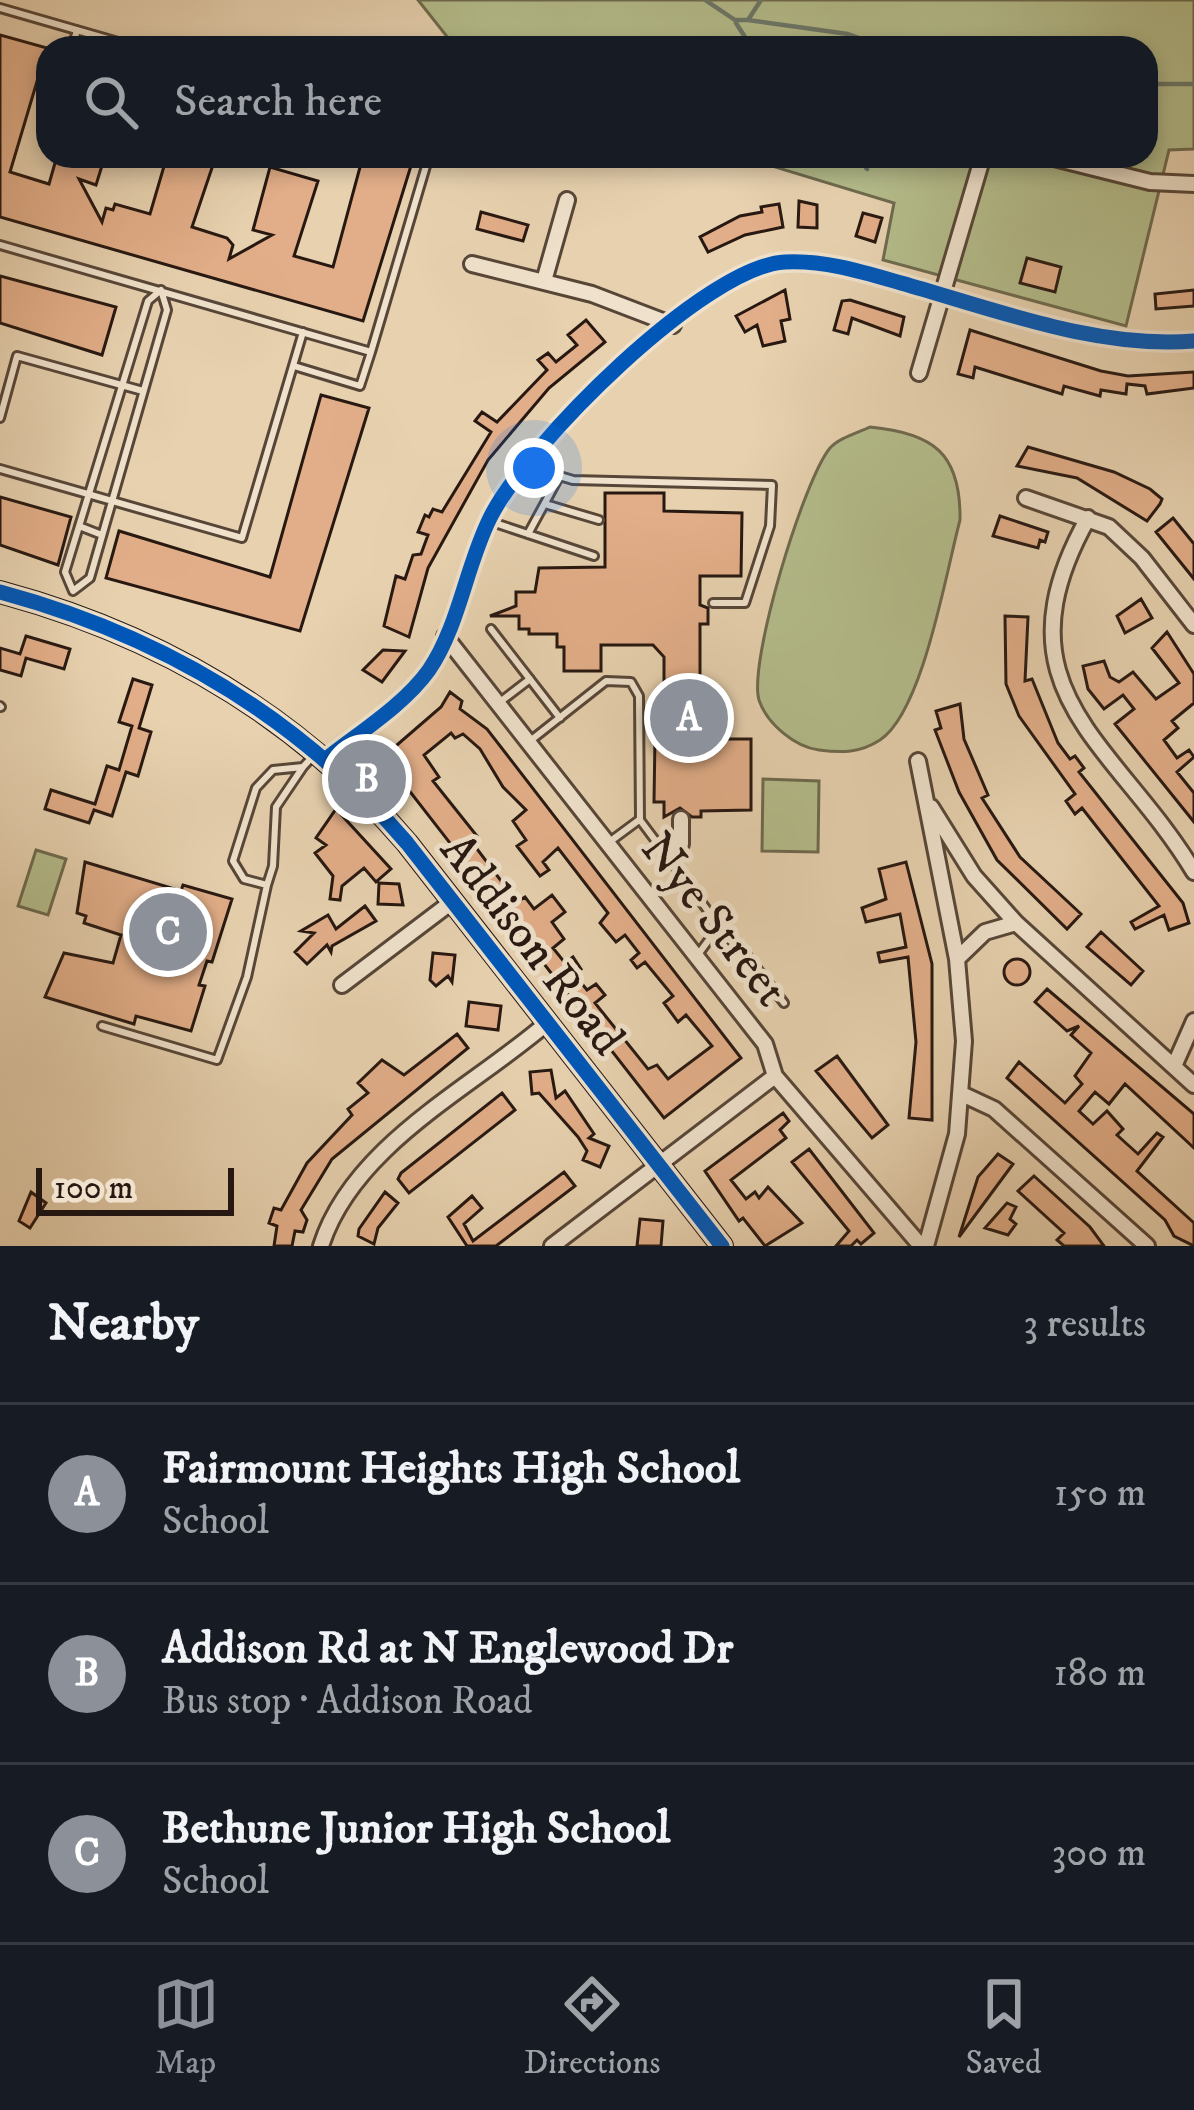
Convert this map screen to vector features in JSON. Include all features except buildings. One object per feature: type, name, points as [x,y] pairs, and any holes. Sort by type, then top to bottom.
[{"type":"street","points":[[919,373],[979,168]]},
{"type":"street","points":[[1094,168],[1150,182],[1194,184]]},
{"type":"street","points":[[544,281],[567,200]]},
{"type":"street","points":[[472,264],[544,281],[673,325]]},
{"type":"street","points":[[315,759],[417,683],[445,637],[488,521],[523,464],[586,396],[728,279],[764,264],[842,267],[1126,340],[1194,341]]},
{"type":"street","points":[[1026,498],[1088,518],[1128,544],[1194,625]]},
{"type":"street","points":[[1088,518],[1068,561],[1056,608],[1054,640],[1061,691],[1194,872]]},
{"type":"street","name":"Addison Road","points":[[0,592],[65,611],[164,650],[215,679],[383,815],[722,1246]]},
{"type":"street","name":"Nye Street","points":[[445,637],[500,701],[765,1044],[775,1076],[924,1246]]},
{"type":"street","points":[[918,760],[957,959],[964,1095],[924,1246]]},
{"type":"street","points":[[928,803],[974,876],[1016,923],[1194,1084]]},
{"type":"street","points":[[668,861],[678,851],[681,820]]},
{"type":"street","points":[[342,985],[453,902]]},
{"type":"street","points":[[957,959],[985,932],[1016,923]]},
{"type":"street","points":[[1175,1064],[1194,1021]]},
{"type":"street","points":[[321,1246],[343,1201],[368,1170],[547,1023]]},
{"type":"street","points":[[552,1246],[775,1076]]},
{"type":"street","points":[[964,1095],[994,1108],[1147,1246]]},
{"type":"lane","points":[[0,8],[98,36]]},
{"type":"lane","points":[[75,36],[77,30]]},
{"type":"lane","points":[[294,366],[360,386],[426,168]]},
{"type":"lane","points":[[0,245],[371,352]]},
{"type":"lane","points":[[73,591],[65,572],[148,302],[161,290]]},
{"type":"lane","points":[[65,611],[73,591],[90,578],[167,310],[161,290]]},
{"type":"lane","points":[[0,469],[242,538],[303,332]]},
{"type":"lane","points":[[0,418],[17,356],[143,391]]},
{"type":"lane","points":[[523,464],[559,477],[647,485],[772,485],[770,526],[746,603],[713,603]]},
{"type":"lane","points":[[528,534],[559,477]]},
{"type":"lane","points":[[545,504],[599,520]]},
{"type":"lane","points":[[488,521],[593,556]]},
{"type":"lane","points":[[79,526],[102,535]]},
{"type":"lane","points":[[491,629],[560,718]]},
{"type":"lane","points":[[530,741],[606,681],[621,678],[637,688],[640,820],[711,915],[716,930],[742,949],[784,1003]]},
{"type":"lane","points":[[500,701],[530,679]]},
{"type":"lane","points":[[267,885],[244,879],[233,861],[256,788],[273,770],[315,759]]},
{"type":"lane","points":[[102,1026],[217,1060],[247,977],[267,885],[276,807],[315,759]]},
{"type":"lane","points":[[608,843],[640,820]]},
{"type":"lane","points":[[697,956],[716,930]]},
{"type":"green space","points":[[418,0],[1194,0],[1194,149],[1169,150],[1126,326],[883,260],[894,203],[779,168],[1158,168],[1158,36],[446,36]]},
{"type":"green space","points":[[870,427],[911,435],[939,451],[955,478],[960,520],[921,672],[895,725],[865,747],[819,750],[792,739],[763,709],[758,680],[762,649],[781,571],[819,466],[834,444]]},
{"type":"green space","points":[[763,779],[819,781],[818,852],[762,851]]},
{"type":"green space","points":[[36,850],[66,859],[48,915],[18,906]]},
{"type":"waterway","points":[[705,0],[735,20],[748,20],[761,0]]},
{"type":"waterway","points":[[748,20],[854,36]]},
{"type":"waterway","points":[[736,23],[744,36]]},
{"type":"waterway","points":[[1158,84],[1194,84]]},
{"type":"cycle path","points":[[326,759],[394,706],[429,670],[448,634],[490,518],[540,448],[621,364],[666,326],[710,293],[751,271],[785,262],[829,265],[1083,333],[1157,342],[1194,341]]},
{"type":"cycle path","points":[[0,592],[59,610],[171,657],[223,686],[320,757],[407,843],[722,1246]]},
{"type":"place","name":"Fairmount Heights High School","points":[[689,718]]},
{"type":"place","name":"Addison Rd at N Englewood Dr","points":[[367,779]]},
{"type":"place","name":"Bethune Junior High School","points":[[168,932]]}]
